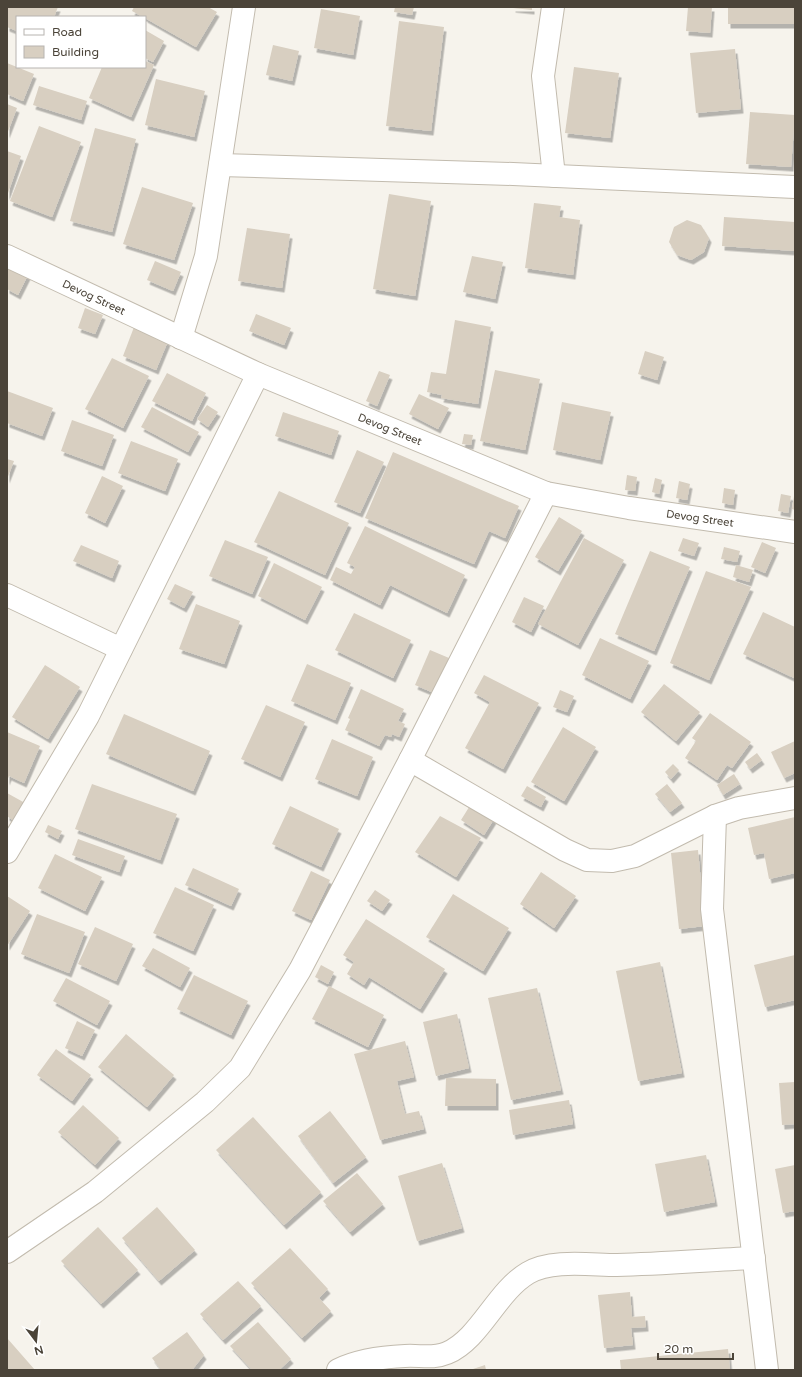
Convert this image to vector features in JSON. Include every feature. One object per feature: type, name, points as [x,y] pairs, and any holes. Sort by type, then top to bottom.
[{"type":"street","points":[[181,338],[206,256],[244,7]]},
{"type":"street","points":[[553,7],[543,76],[554,176]]},
{"type":"street","points":[[220,165],[554,176],[795,187]]},
{"type":"street","name":"Devog Street","points":[[7,256],[258,374],[546,493],[629,508],[795,532]]},
{"type":"street","points":[[7,852],[88,716],[258,374]]},
{"type":"street","points":[[7,1252],[94,1192],[205,1102],[240,1068],[300,970],[410,760],[546,493]]},
{"type":"street","points":[[7,595],[120,649]]},
{"type":"street","points":[[410,760],[565,850],[588,860],[612,861],[635,856],[715,816],[739,808],[795,798]]},
{"type":"street","points":[[715,816],[712,908],[767,1370]]},
{"type":"street","points":[[338,1370],[354,1363],[373,1360],[405,1356],[434,1357],[446,1354],[462,1345],[514,1282],[529,1272],[544,1266],[580,1264],[617,1265],[754,1258]]},
{"type":"building","points":[[7,7],[58,7],[54,16],[16,16],[16,31],[7,27]]},
{"type":"building","points":[[134,7],[208,7],[217,12],[196,47],[146,19],[146,16],[141,16],[132,11]]},
{"type":"building","points":[[395,7],[414,7],[412,15],[394,12]]},
{"type":"building","points":[[532,7],[532,10],[513,8]]},
{"type":"building","points":[[688,7],[712,7],[710,33],[686,31]]},
{"type":"building","points":[[728,7],[795,7],[795,24],[728,24]]},
{"type":"building","points":[[321,9],[360,16],[353,55],[314,48]]},
{"type":"building","points":[[399,21],[444,27],[431,131],[386,126]]},
{"type":"building","points":[[146,31],[164,41],[153,62],[146,58]]},
{"type":"building","points":[[273,45],[299,51],[292,81],[266,75]]},
{"type":"building","points":[[735,49],[741,109],[696,113],[690,53]]},
{"type":"building","points":[[146,61],[154,65],[131,117],[89,98],[102,68],[146,68]]},
{"type":"building","points":[[7,63],[16,68],[34,74],[23,101],[7,94]]},
{"type":"building","points":[[574,67],[619,73],[610,138],[565,133]]},
{"type":"building","points":[[156,79],[205,91],[194,137],[145,125]]},
{"type":"building","points":[[39,86],[87,101],[81,120],[33,105]]},
{"type":"building","points":[[7,104],[17,108],[7,134]]},
{"type":"building","points":[[750,112],[795,115],[791,167],[746,164]]},
{"type":"building","points":[[39,126],[81,142],[52,217],[10,201]]},
{"type":"building","points":[[95,128],[136,139],[112,232],[70,221]]},
{"type":"building","points":[[7,151],[21,156],[7,196]]},
{"type":"building","points":[[142,187],[193,203],[174,260],[123,244]]},
{"type":"building","points":[[389,194],[431,201],[415,296],[373,289]]},
{"type":"building","points":[[534,203],[561,206],[559,217],[580,220],[573,275],[525,268]]},
{"type":"building","points":[[724,217],[795,222],[795,251],[722,246]]},
{"type":"building","points":[[687,220],[701,225],[709,238],[704,252],[691,260],[677,255],[669,242],[674,227]]},
{"type":"building","points":[[247,228],[290,234],[282,288],[238,281]]},
{"type":"building","points":[[472,256],[503,262],[495,299],[463,292]]},
{"type":"building","points":[[155,261],[181,272],[173,291],[147,280]]},
{"type":"building","points":[[7,265],[28,275],[18,295],[7,289]]},
{"type":"building","points":[[85,308],[103,315],[95,334],[78,328]]},
{"type":"building","points":[[256,314],[291,328],[284,345],[249,331]]},
{"type":"building","points":[[455,320],[491,327],[478,404],[441,398],[442,395],[427,392],[431,372],[446,374]]},
{"type":"building","points":[[134,327],[168,341],[156,370],[123,356]]},
{"type":"building","points":[[645,351],[664,357],[657,380],[638,374]]},
{"type":"building","points":[[112,358],[149,376],[123,428],[85,409]]},
{"type":"building","points":[[495,370],[540,379],[525,450],[480,441]]},
{"type":"building","points":[[379,371],[390,375],[377,406],[366,401]]},
{"type":"building","points":[[167,373],[206,393],[192,421],[152,401]]},
{"type":"building","points":[[7,391],[53,408],[42,436],[7,423]]},
{"type":"building","points":[[419,394],[449,408],[438,429],[409,414]]},
{"type":"building","points":[[562,402],[611,412],[600,460],[553,450]]},
{"type":"building","points":[[207,405],[218,412],[208,427],[197,419]]},
{"type":"building","points":[[152,407],[199,432],[188,452],[141,427]]},
{"type":"building","points":[[283,412],[339,431],[331,455],[275,436]]},
{"type":"building","points":[[72,420],[114,435],[102,466],[61,451]]},
{"type":"building","points":[[464,434],[473,435],[471,445],[462,444]]},
{"type":"building","points":[[131,441],[178,459],[165,491],[118,473]]},
{"type":"building","points":[[357,450],[384,462],[360,513],[334,502]]},
{"type":"building","points":[[393,452],[519,506],[505,538],[489,531],[474,564],[365,518]]},
{"type":"building","points":[[7,459],[14,461],[7,479]]},
{"type":"building","points":[[627,475],[637,477],[635,491],[625,490]]},
{"type":"building","points":[[102,476],[123,486],[105,523],[85,513]]},
{"type":"building","points":[[655,478],[662,480],[659,494],[652,492]]},
{"type":"building","points":[[679,481],[690,484],[687,500],[676,498]]},
{"type":"building","points":[[724,488],[735,490],[733,505],[722,503]]},
{"type":"building","points":[[279,491],[349,523],[325,575],[254,542]]},
{"type":"building","points":[[781,494],[791,496],[788,513],[778,511]]},
{"type":"building","points":[[795,496],[795,510],[792,509]]},
{"type":"building","points":[[559,517],[582,531],[558,571],[535,557]]},
{"type":"building","points":[[365,526],[465,575],[447,613],[390,585],[380,605],[330,580],[336,567],[351,574],[355,567],[347,563]]},
{"type":"building","points":[[584,538],[624,560],[578,645],[538,624]]},
{"type":"building","points":[[683,538],[699,543],[694,556],[678,551]]},
{"type":"building","points":[[225,540],[268,557],[252,594],[209,576]]},
{"type":"building","points":[[762,542],[776,548],[765,573],[751,567]]},
{"type":"building","points":[[81,545],[119,561],[112,578],[73,561]]},
{"type":"building","points":[[724,547],[740,551],[737,562],[721,559]]},
{"type":"building","points":[[650,551],[690,567],[654,651],[615,634]]},
{"type":"building","points":[[274,563],[322,587],[305,620],[258,596]]},
{"type":"building","points":[[736,565],[753,570],[749,582],[733,577]]},
{"type":"building","points":[[706,571],[751,587],[709,680],[670,663]]},
{"type":"building","points":[[175,584],[193,592],[184,608],[167,599]]},
{"type":"building","points":[[524,597],[544,606],[531,632],[512,622]]},
{"type":"building","points":[[196,604],[240,621],[224,664],[179,649]]},
{"type":"building","points":[[763,612],[795,627],[794,678],[743,654]]},
{"type":"building","points":[[354,613],[411,640],[393,678],[335,650]]},
{"type":"building","points":[[600,638],[649,661],[630,699],[582,675]]},
{"type":"building","points":[[430,650],[449,658],[434,693],[415,685]]},
{"type":"building","points":[[307,664],[351,683],[335,720],[291,701]]},
{"type":"building","points":[[45,665],[80,687],[48,739],[12,717]]},
{"type":"building","points":[[484,675],[539,703],[503,769],[465,748],[490,702],[474,693]]},
{"type":"building","points":[[664,684],[700,712],[676,741],[641,712]]},
{"type":"building","points":[[361,689],[404,709],[398,721],[405,724],[399,737],[392,734],[391,737],[385,735],[379,746],[345,730],[350,719],[348,718]]},
{"type":"building","points":[[560,690],[574,696],[567,712],[553,707]]},
{"type":"building","points":[[266,705],[305,722],[280,777],[241,759]]},
{"type":"building","points":[[710,713],[751,742],[732,768],[727,765],[717,780],[685,758],[696,741],[692,738]]},
{"type":"building","points":[[124,714],[210,751],[193,791],[106,754]]},
{"type":"building","points":[[563,727],[596,747],[564,801],[531,782]]},
{"type":"building","points":[[7,732],[40,746],[24,783],[9,776],[7,781]]},
{"type":"building","points":[[332,739],[373,757],[357,796],[315,779]]},
{"type":"building","points":[[795,741],[795,773],[784,778],[771,752]]},
{"type":"building","points":[[757,753],[762,760],[750,769],[745,762]]},
{"type":"building","points":[[673,764],[679,770],[671,779],[665,772]]},
{"type":"building","points":[[734,774],[740,784],[723,795],[717,785]]},
{"type":"building","points":[[92,784],[177,814],[160,860],[75,829]]},
{"type":"building","points":[[667,784],[682,803],[670,812],[655,794]]},
{"type":"building","points":[[527,786],[546,797],[541,807],[521,796]]},
{"type":"building","points":[[7,793],[25,803],[14,821],[7,816]]},
{"type":"building","points":[[471,804],[494,819],[484,835],[461,820]]},
{"type":"building","points":[[290,806],[339,829],[321,867],[272,844]]},
{"type":"building","points":[[440,816],[481,838],[456,877],[415,852]]},
{"type":"building","points":[[795,817],[795,873],[769,879],[764,853],[754,855],[748,828]]},
{"type":"building","points":[[48,825],[62,831],[58,839],[45,832]]},
{"type":"building","points":[[78,839],[125,856],[119,872],[72,855]]},
{"type":"building","points":[[698,850],[705,926],[679,929],[671,853]]},
{"type":"building","points":[[55,854],[102,877],[85,911],[38,888]]},
{"type":"building","points":[[193,868],[239,889],[231,906],[185,885]]},
{"type":"building","points":[[311,871],[330,880],[311,920],[292,911]]},
{"type":"building","points":[[541,872],[576,896],[554,928],[520,904]]},
{"type":"building","points":[[175,887],[214,905],[193,951],[153,933]]},
{"type":"building","points":[[375,890],[390,900],[382,911],[367,901]]},
{"type":"building","points":[[453,894],[509,928],[483,971],[426,937]]},
{"type":"building","points":[[7,896],[30,911],[7,946]]},
{"type":"building","points":[[37,914],[85,932],[69,973],[21,954]]},
{"type":"building","points":[[366,919],[445,969],[420,1009],[369,977],[364,985],[347,974],[354,962],[343,955]]},
{"type":"building","points":[[95,927],[133,944],[116,981],[78,964]]},
{"type":"building","points":[[153,948],[190,968],[180,987],[142,966]]},
{"type":"building","points":[[795,955],[795,1000],[765,1007],[754,965]]},
{"type":"building","points":[[660,962],[682,1073],[638,1081],[616,971]]},
{"type":"building","points":[[321,965],[334,972],[328,984],[315,977]]},
{"type":"building","points":[[194,975],[248,1001],[231,1035],[177,1009]]},
{"type":"building","points":[[66,978],[110,1001],[97,1025],[53,1001]]},
{"type":"building","points":[[329,986],[384,1015],[368,1047],[312,1019]]},
{"type":"building","points":[[537,988],[561,1090],[511,1100],[488,998]]},
{"type":"building","points":[[457,1014],[469,1068],[436,1076],[423,1022]]},
{"type":"building","points":[[77,1021],[95,1030],[82,1056],[65,1048]]},
{"type":"building","points":[[126,1034],[174,1075],[147,1107],[98,1067]]},
{"type":"building","points":[[405,1041],[414,1077],[397,1081],[405,1114],[419,1111],[424,1129],[380,1140],[354,1054]]},
{"type":"building","points":[[56,1049],[91,1075],[72,1101],[37,1075]]},
{"type":"building","points":[[446,1078],[496,1079],[496,1106],[445,1106]]},
{"type":"building","points":[[795,1082],[795,1124],[782,1125],[779,1083]]},
{"type":"building","points":[[569,1100],[573,1124],[513,1135],[509,1110]]},
{"type":"building","points":[[83,1105],[119,1138],[95,1165],[58,1132]]},
{"type":"building","points":[[330,1111],[366,1157],[333,1183],[298,1136]]},
{"type":"building","points":[[253,1117],[321,1192],[284,1225],[216,1150]]},
{"type":"building","points":[[706,1155],[715,1202],[664,1212],[655,1164]]},
{"type":"building","points":[[442,1163],[462,1228],[417,1241],[398,1176]]},
{"type":"building","points":[[795,1165],[795,1211],[783,1213],[775,1169]]},
{"type":"building","points":[[357,1173],[383,1204],[350,1232],[323,1201]]},
{"type":"building","points":[[157,1207],[195,1250],[159,1281],[122,1238]]},
{"type":"building","points":[[98,1227],[138,1270],[101,1304],[61,1261]]},
{"type":"building","points":[[290,1248],[328,1289],[319,1298],[331,1311],[302,1338],[251,1283]]},
{"type":"building","points":[[238,1281],[261,1306],[223,1340],[200,1314]]},
{"type":"building","points":[[630,1292],[632,1317],[645,1316],[646,1327],[631,1328],[633,1345],[604,1348],[598,1295]]},
{"type":"building","points":[[258,1322],[291,1359],[279,1370],[252,1370],[230,1346]]},
{"type":"building","points":[[187,1332],[204,1355],[192,1370],[161,1370],[152,1358]]},
{"type":"building","points":[[7,1338],[35,1370],[7,1370]]},
{"type":"building","points":[[728,1349],[730,1370],[621,1370],[620,1360]]},
{"type":"building","points":[[485,1365],[486,1370],[470,1370]]}]
